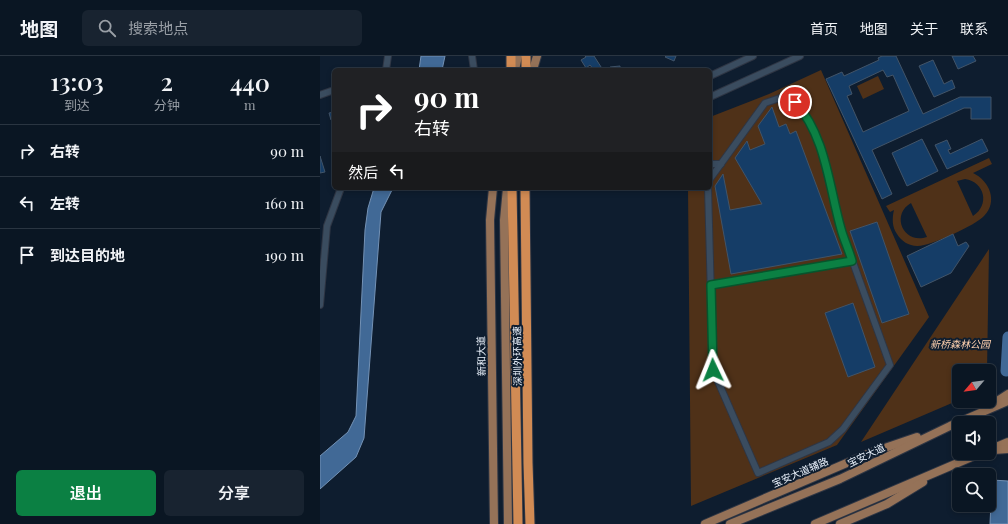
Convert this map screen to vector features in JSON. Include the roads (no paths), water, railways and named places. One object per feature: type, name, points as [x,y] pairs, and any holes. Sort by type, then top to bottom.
[{"type":"highway","points":[[511,56],[511,68]]},
{"type":"highway","points":[[526,56],[526,68]]},
{"type":"highway","name":"深圳外环高速","points":[[509,190],[518,524]]},
{"type":"highway","name":"深圳外环高速","points":[[525,190],[530,524]]},
{"type":"main road","points":[[515,68],[518,56]]},
{"type":"main road","points":[[534,68],[537,56]]},
{"type":"main road","name":"新和大道","points":[[492,190],[490,220],[494,524]]},
{"type":"main road","points":[[508,524],[504,220],[509,190]]},
{"type":"main road","points":[[975,415],[1008,394]]},
{"type":"main road","name":"宝安大道","points":[[730,524],[840,478],[950,426],[1008,401]]},
{"type":"main road","name":"宝安大道辅路","points":[[704,524],[870,453],[950,426]]},
{"type":"main road","points":[[996,447],[1008,442]]},
{"type":"main road","points":[[996,450],[1008,449]]},
{"type":"main road","points":[[815,524],[965,460]]},
{"type":"main road","points":[[840,524],[887,504],[952,466]]},
{"type":"street","points":[[386,68],[388,56]]},
{"type":"street","points":[[472,56],[474,68]]},
{"type":"street","points":[[712,75],[753,56]]},
{"type":"street","points":[[712,96],[800,56]]},
{"type":"street","points":[[320,95],[332,91]]},
{"type":"street","points":[[708,190],[713,370],[758,473],[829,442],[843,429],[890,365],[841,229],[819,142],[801,108],[795,102],[780,98],[765,103],[712,177]]},
{"type":"street","points":[[712,164],[721,164]]},
{"type":"street","points":[[320,305],[327,226],[341,190]]},
{"type":"street","points":[[320,229],[327,226]]},
{"type":"street","points":[[711,285],[852,261]]},
{"type":"water","points":[[421,56],[445,56],[442,68],[419,68]]},
{"type":"water","points":[[373,190],[392,190],[381,212],[364,438],[356,457],[320,489],[320,456],[348,432],[356,416],[365,230],[368,208]]},
{"type":"water","points":[[996,480],[1008,481],[1008,524],[990,524],[991,512],[996,512]]},
{"type":"waterway","points":[[1006,371],[1008,337]]},
{"type":"park label","name":"新桥森林公园","points":[[960,344]]}]
